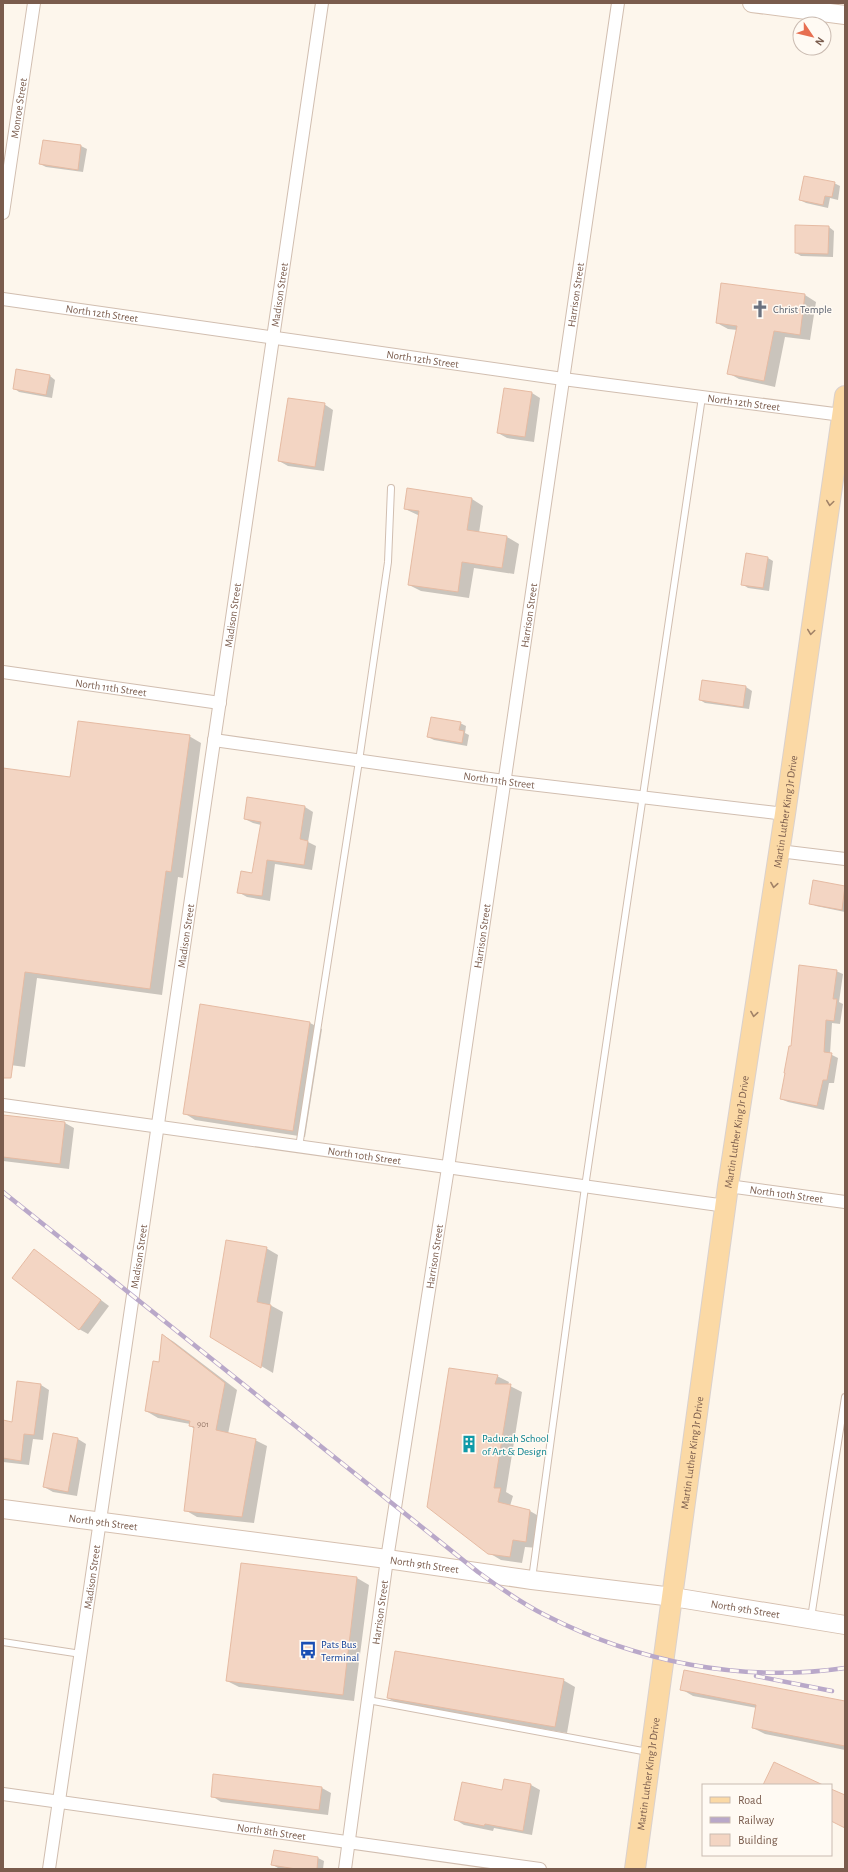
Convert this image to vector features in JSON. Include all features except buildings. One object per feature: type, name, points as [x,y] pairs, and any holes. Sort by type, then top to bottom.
[{"type":"main road","name":"Martin Luther King Jr Drive","points":[[635,1869],[728,1186],[779,851],[840,475],[844,405]]},
{"type":"street","name":"Monroe Street","points":[[3,213],[34,3]]},
{"type":"street","name":"Madison Street","points":[[49,1869],[322,3]]},
{"type":"street","name":"Harrison Street","points":[[345,1869],[387,1559],[448,1168],[618,3]]},
{"type":"street","points":[[752,3],[845,16]]},
{"type":"street","name":"North 12th Street","points":[[3,298],[702,397],[844,405]]},
{"type":"street","name":"North 11th Street","points":[[3,672],[220,703]]},
{"type":"street","name":"North 11th Street","points":[[214,740],[504,781],[785,814]]},
{"type":"street","points":[[779,851],[845,859]]},
{"type":"street","name":"North 10th Street","points":[[3,1105],[726,1206]]},
{"type":"street","name":"North 10th Street","points":[[728,1186],[845,1202]]},
{"type":"street","name":"North 9th Street","points":[[3,1509],[100,1523],[387,1559],[532,1580],[673,1597],[845,1625]]},
{"type":"street","name":"North 8th Street","points":[[3,1794],[540,1869]]},
{"type":"lane","points":[[532,1580],[585,1187],[702,397]]},
{"type":"lane","points":[[299,1147],[360,761],[388,562],[391,488]]},
{"type":"lane","points":[[811,1620],[845,1397]]},
{"type":"lane","points":[[3,1642],[81,1654]]},
{"type":"lane","points":[[368,1700],[652,1752]]},
{"type":"railway","points":[[3,1192],[478,1572],[536,1610],[580,1631],[616,1645],[691,1665],[768,1673],[806,1672],[845,1668]]},
{"type":"railway","points":[[756,1676],[832,1691]]},
{"type":"place","name":"Christ Temple","points":[[760,309]]},
{"type":"place","name":"Paducah School of Art & Design","points":[[469,1444]]},
{"type":"place","name":"Pats Bus Terminal","points":[[308,1650]]}]
